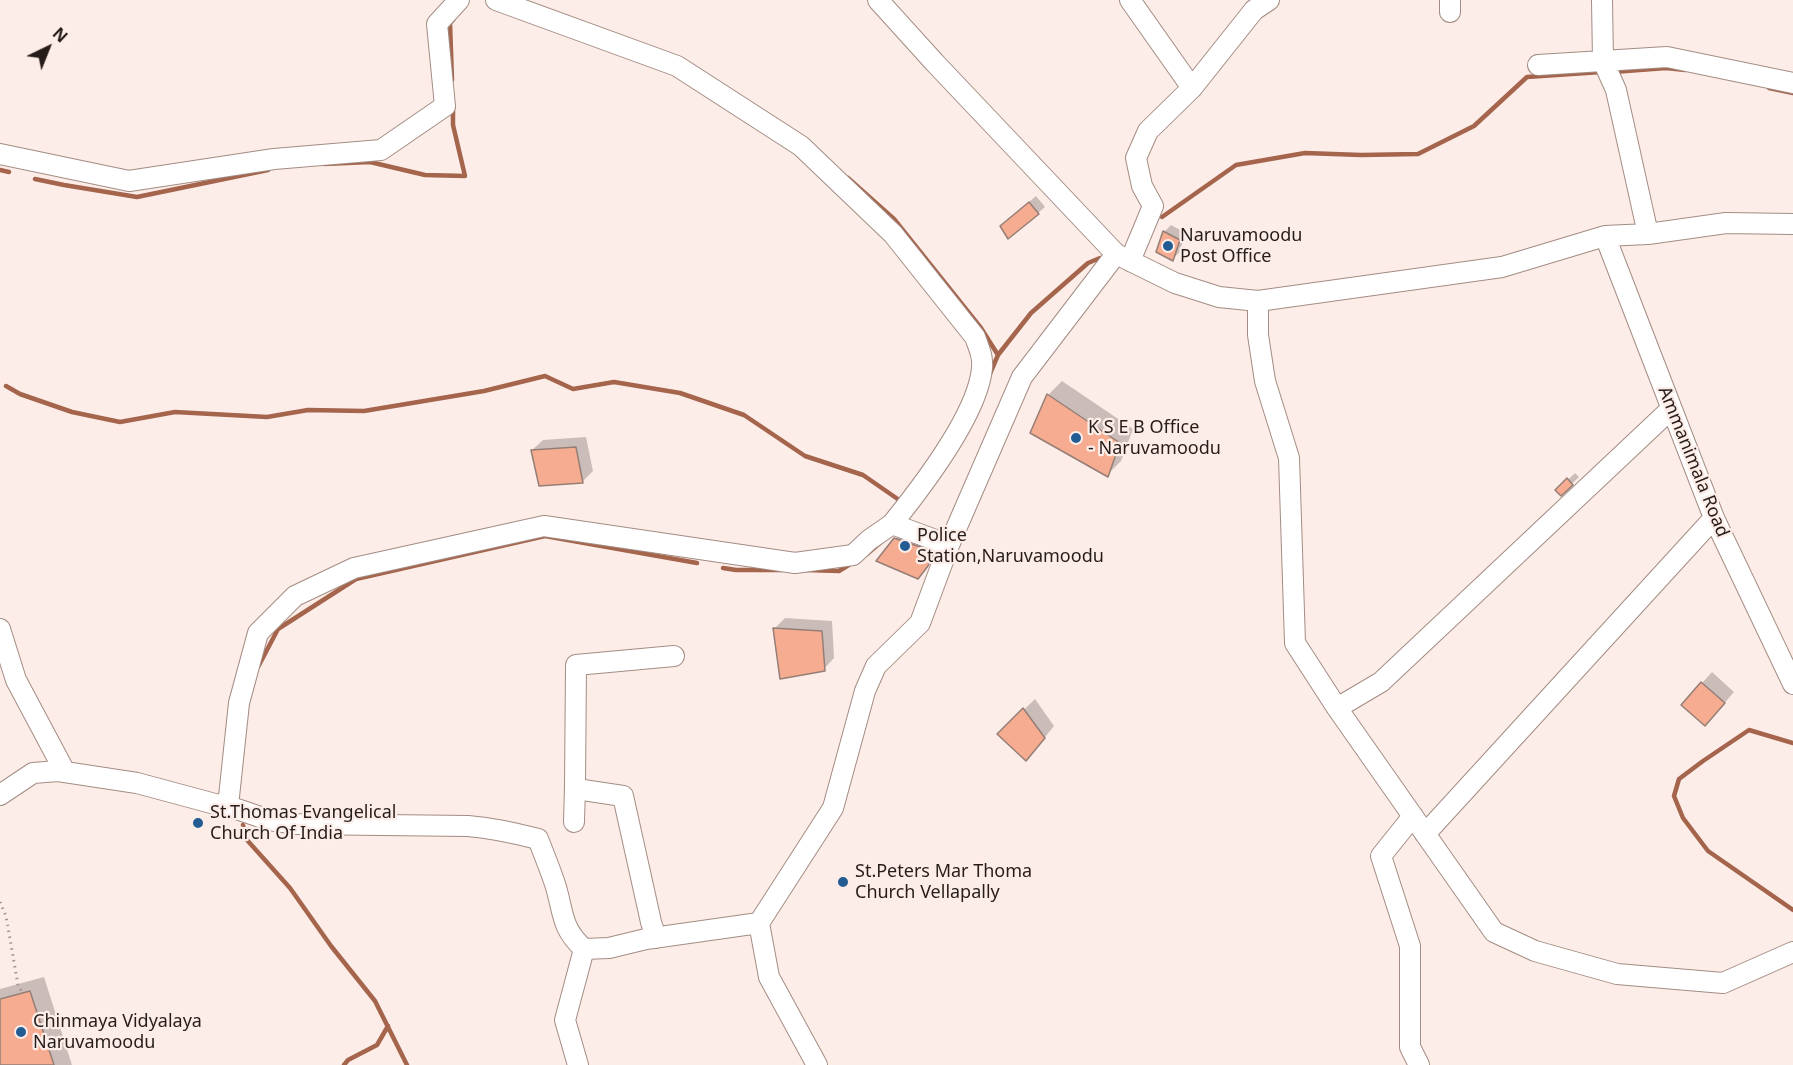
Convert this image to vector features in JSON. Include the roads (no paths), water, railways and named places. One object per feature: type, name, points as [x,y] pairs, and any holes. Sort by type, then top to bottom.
[{"type":"street","points":[[0,154],[129,181],[274,159],[381,150],[445,106],[437,24],[459,0]]},
{"type":"street","points":[[228,806],[239,703],[258,633],[295,596],[354,568],[544,526],[795,563],[853,555],[897,519],[927,481],[973,399],[982,370],[982,355],[975,337],[893,234],[801,146],[677,66],[496,0]]},
{"type":"street","points":[[878,0],[935,63],[1123,258],[1175,283],[1219,297],[1258,302],[1502,267],[1605,236],[1648,234],[1726,223],[1793,224]]},
{"type":"street","points":[[1130,0],[1192,88]]},
{"type":"street","points":[[817,1065],[769,976],[759,923],[834,808],[865,691],[876,666],[920,623],[949,545],[1022,377],[1123,258],[1153,206],[1142,186],[1136,158],[1148,131],[1192,88],[1254,9],[1269,0]]},
{"type":"street","points":[[1602,0],[1604,62],[1616,90],[1648,234]]},
{"type":"street","points":[[1538,65],[1667,57],[1793,84]]},
{"type":"street","name":"Ammanimala Road","points":[[1605,236],[1714,518],[1793,684]]},
{"type":"street","points":[[1258,302],[1258,335],[1265,381],[1289,458],[1295,644],[1337,708],[1494,932],[1535,951],[1617,974],[1723,983],[1793,952]]},
{"type":"street","points":[[1337,708],[1381,682],[1671,409]]},
{"type":"street","points":[[1425,834],[1714,518]]},
{"type":"street","points":[[897,519],[949,545]]},
{"type":"street","points":[[0,629],[16,680],[65,772]]},
{"type":"street","points":[[574,822],[576,665],[674,656]]},
{"type":"street","points":[[0,795],[33,773],[65,772],[137,783],[228,806],[269,820],[297,824],[490,827],[538,839],[556,888],[564,922],[574,940],[584,949],[609,948],[656,938],[759,923]]},
{"type":"street","points":[[575,786],[583,790],[623,796],[656,938]]},
{"type":"street","points":[[1413,816],[1382,856],[1410,946],[1410,1047],[1419,1065]]},
{"type":"street","points":[[578,1065],[565,1020],[584,949]]},
{"type":"waterway","points":[[452,80],[450,23],[453,20]]},
{"type":"waterway","points":[[1613,72],[1666,68],[1685,70]]},
{"type":"waterway","points":[[1162,217],[1236,165],[1305,153],[1418,154],[1474,126],[1527,77],[1601,72]]},
{"type":"waterway","points":[[1769,88],[1793,93]]},
{"type":"waterway","points":[[324,164],[370,162],[425,175],[465,176],[453,125],[453,106]]},
{"type":"waterway","points":[[0,170],[9,172]]},
{"type":"waterway","points":[[35,179],[137,197],[268,170]]},
{"type":"waterway","points":[[848,178],[894,219],[981,328],[998,355],[989,376]]},
{"type":"waterway","points":[[998,355],[1031,313],[1088,263],[1100,258]]},
{"type":"waterway","points":[[6,386],[20,394],[72,412],[120,422],[175,412],[267,417],[308,410],[364,411],[484,391],[545,376],[573,389],[614,382],[680,393],[744,415],[805,456],[863,475],[902,502]]},
{"type":"waterway","points":[[258,667],[278,629],[356,579],[545,536],[697,563]]},
{"type":"waterway","points":[[867,554],[881,542]]},
{"type":"waterway","points":[[806,570],[839,571],[852,563]]},
{"type":"waterway","points":[[723,568],[782,570]]},
{"type":"waterway","points":[[1793,743],[1749,730],[1679,779],[1674,796],[1683,818],[1708,851],[1793,910]]},
{"type":"waterway","points":[[243,825],[247,840],[290,888],[331,946],[375,1001],[407,1065]]},
{"type":"waterway","points":[[344,1065],[348,1060],[377,1045],[388,1026]]},
{"type":"place","name":"Naruvamoodu Post Office","points":[[1168,246]]},
{"type":"place","name":"K S E B Office - Naruvamoodu","points":[[1076,438]]},
{"type":"place","name":"Police Station,Naruvamoodu","points":[[905,546]]},
{"type":"place","name":"St.Thomas Evangelical Church Of India","points":[[198,823]]},
{"type":"place","name":"St.Peters Mar Thoma Church Vellapally","points":[[843,882]]},
{"type":"place","name":"Chinmaya Vidyalaya Naruvamoodu","points":[[21,1032]]}]
